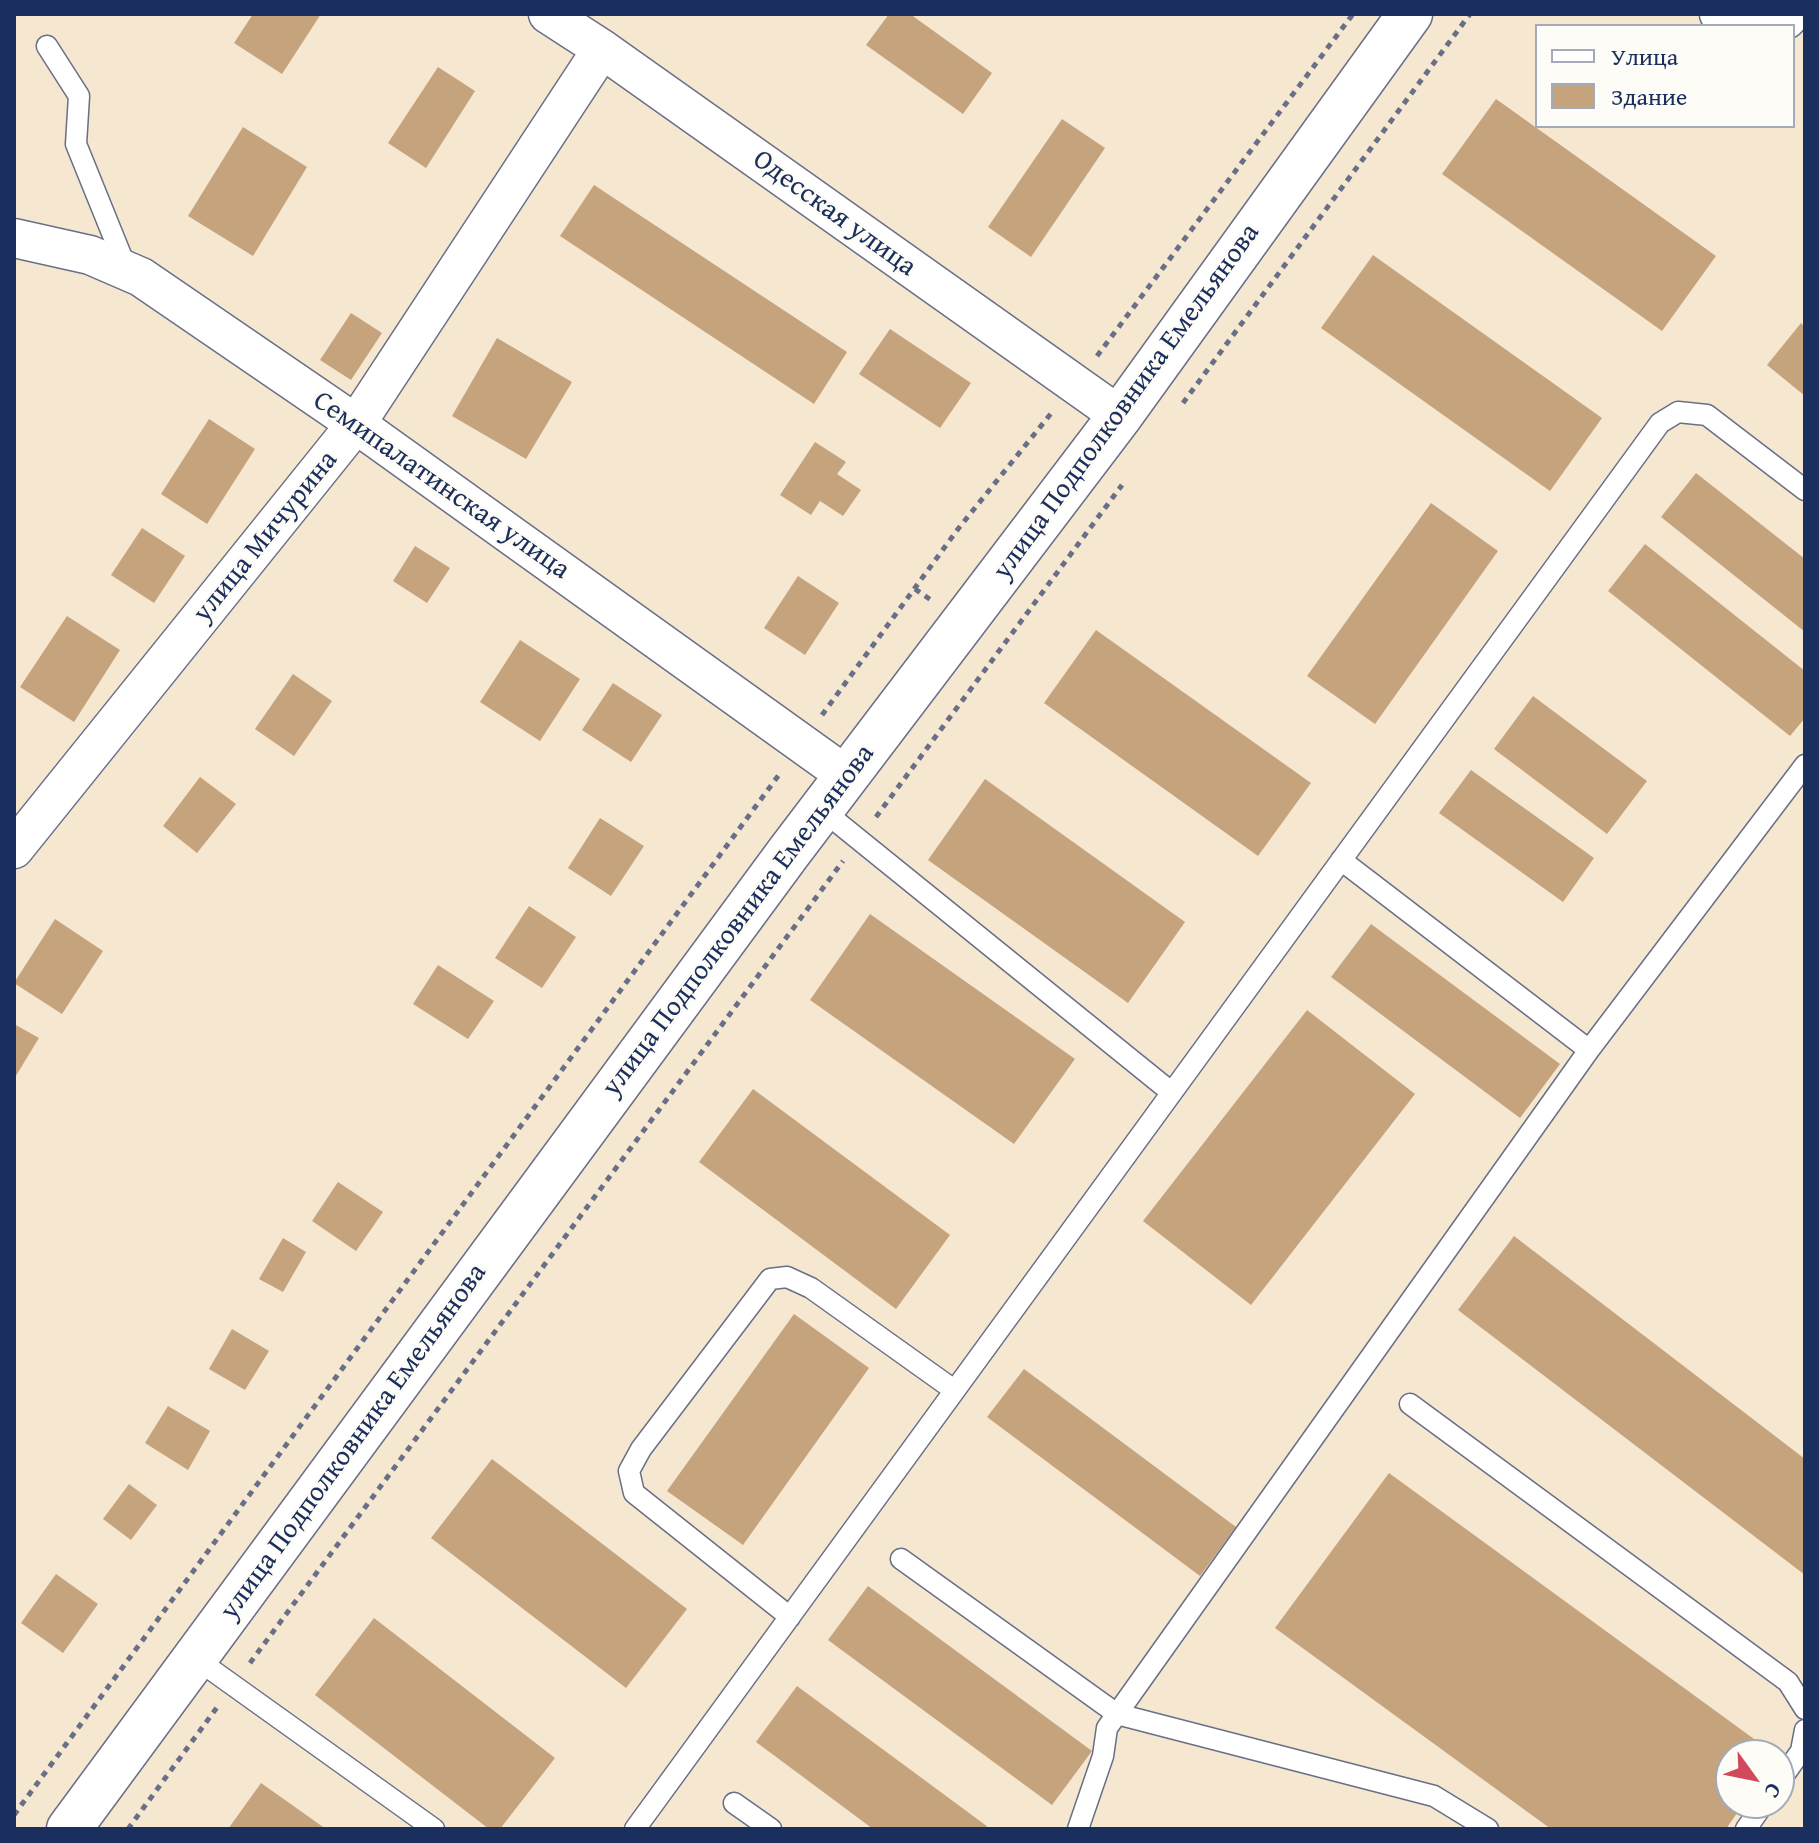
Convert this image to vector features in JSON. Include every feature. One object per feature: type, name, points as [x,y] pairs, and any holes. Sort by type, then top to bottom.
[{"type":"main road","name":"улица Подполковника Емельянова","points":[[69,1829],[834,793],[1120,416],[1410,14]]},
{"type":"street","name":"Одесская улица","points":[[548,14],[602,49],[1120,416]]},
{"type":"street","points":[[1719,14],[1726,18],[1771,19],[1787,19],[1791,14]]},
{"type":"street","name":"улица Мичурина","points":[[14,849],[356,424],[602,49]]},
{"type":"street","name":"Семипалатинская улица","points":[[14,238],[90,255],[128,272],[356,424],[803,741],[834,793]]},
{"type":"lane","points":[[47,46],[79,96],[76,144],[128,272]]},
{"type":"lane","points":[[635,1829],[1660,423],[1678,412],[1707,415],[1805,490]]},
{"type":"lane","points":[[1078,1829],[1103,1756],[1107,1728],[1589,1050],[1805,765]]},
{"type":"lane","points":[[834,793],[859,839],[1171,1092]]},
{"type":"lane","points":[[1341,860],[1589,1050]]},
{"type":"lane","points":[[790,1617],[634,1493],[629,1471],[641,1449],[770,1279],[787,1277],[811,1288],[954,1390]]},
{"type":"lane","points":[[1410,1404],[1788,1682],[1805,1709]]},
{"type":"lane","points":[[901,1559],[1117,1714],[1434,1796],[1488,1829]]},
{"type":"lane","points":[[195,1658],[423,1826]]},
{"type":"lane","points":[[1795,1759],[1801,1751],[1805,1730]]},
{"type":"lane","points":[[734,1803],[771,1829]]},
{"type":"path","points":[[14,1815],[958,529],[1074,386],[1353,14]]},
{"type":"path","points":[[1177,410],[1470,14]]},
{"type":"path","points":[[128,1829],[1131,473]]},
{"type":"building","points":[[253,14],[321,14],[282,74],[234,43]]},
{"type":"building","points":[[889,14],[910,14],[992,73],[963,114],[866,45]]},
{"type":"building","points":[[438,67],[475,91],[426,168],[388,143]]},
{"type":"building","points":[[1496,99],[1716,256],[1662,331],[1442,174]]},
{"type":"building","points":[[1062,119],[1105,148],[1031,257],[988,227]]},
{"type":"building","points":[[243,127],[307,167],[253,256],[188,216]]},
{"type":"building","points":[[594,185],[847,352],[814,404],[560,236]]},
{"type":"building","points":[[1373,255],[1602,418],[1550,491],[1321,328]]},
{"type":"building","points":[[351,313],[382,333],[351,380],[320,360]]},
{"type":"building","points":[[1801,323],[1805,327],[1805,396],[1767,365]]},
{"type":"building","points":[[890,329],[971,383],[940,428],[859,374]]},
{"type":"building","points":[[497,338],[572,382],[526,459],[452,416]]},
{"type":"building","points":[[209,419],[255,449],[207,524],[161,494]]},
{"type":"building","points":[[815,442],[846,462],[837,474],[861,490],[843,516],[820,501],[811,515],[780,495]]},
{"type":"building","points":[[1696,473],[1805,559],[1805,632],[1661,517]]},
{"type":"building","points":[[1431,503],[1498,551],[1375,724],[1307,676]]},
{"type":"building","points":[[142,528],[185,556],[154,603],[111,575]]},
{"type":"building","points":[[1645,544],[1805,671],[1805,718],[1790,736],[1608,591]]},
{"type":"building","points":[[415,546],[450,568],[427,603],[393,581]]},
{"type":"building","points":[[798,576],[839,603],[805,655],[764,628]]},
{"type":"building","points":[[67,616],[120,650],[74,722],[20,687]]},
{"type":"building","points":[[1096,630],[1311,783],[1258,856],[1044,703]]},
{"type":"building","points":[[520,640],[580,679],[540,741],[480,702]]},
{"type":"building","points":[[293,674],[332,701],[294,756],[255,729]]},
{"type":"building","points":[[613,683],[662,715],[631,762],[582,730]]},
{"type":"building","points":[[1533,696],[1647,781],[1607,834],[1494,749]]},
{"type":"building","points":[[1471,770],[1594,858],[1563,902],[1439,813]]},
{"type":"building","points":[[200,777],[236,804],[197,853],[163,826]]},
{"type":"building","points":[[985,779],[1185,922],[1128,1003],[928,860]]},
{"type":"building","points":[[600,818],[644,846],[611,896],[568,868]]},
{"type":"building","points":[[529,906],[576,937],[542,988],[495,958]]},
{"type":"building","points":[[870,914],[1075,1059],[1014,1144],[810,1000]]},
{"type":"building","points":[[55,919],[103,951],[62,1014],[14,983]]},
{"type":"building","points":[[1371,924],[1560,1064],[1520,1118],[1331,977]]},
{"type":"building","points":[[438,965],[494,1001],[468,1039],[413,1004]]},
{"type":"building","points":[[1307,1010],[1415,1094],[1251,1305],[1143,1221]]},
{"type":"building","points":[[14,1024],[39,1038],[14,1079]]},
{"type":"building","points":[[753,1089],[950,1235],[896,1309],[699,1162]]},
{"type":"building","points":[[338,1182],[383,1212],[356,1251],[312,1221]]},
{"type":"building","points":[[1514,1236],[1805,1459],[1805,1575],[1458,1310]]},
{"type":"building","points":[[283,1238],[306,1252],[283,1292],[259,1279]]},
{"type":"building","points":[[794,1314],[869,1368],[743,1545],[667,1491]]},
{"type":"building","points":[[232,1329],[269,1351],[245,1390],[209,1369]]},
{"type":"building","points":[[1024,1369],[1236,1527],[1200,1576],[987,1417]]},
{"type":"building","points":[[168,1406],[210,1431],[188,1470],[145,1443]]},
{"type":"building","points":[[492,1459],[687,1609],[626,1688],[431,1538]]},
{"type":"building","points":[[1389,1473],[1754,1739],[1715,1739],[1715,1819],[1733,1819],[1726,1829],[1551,1829],[1275,1628]]},
{"type":"building","points":[[129,1484],[157,1505],[131,1540],[103,1519]]},
{"type":"building","points":[[56,1574],[98,1604],[63,1653],[21,1623]]},
{"type":"building","points":[[868,1586],[1092,1751],[1052,1805],[828,1640]]},
{"type":"building","points":[[374,1618],[555,1758],[500,1829],[489,1829],[315,1695]]},
{"type":"building","points":[[797,1686],[990,1829],[873,1829],[756,1742]]},
{"type":"building","points":[[261,1783],[326,1829],[228,1829]]}]
